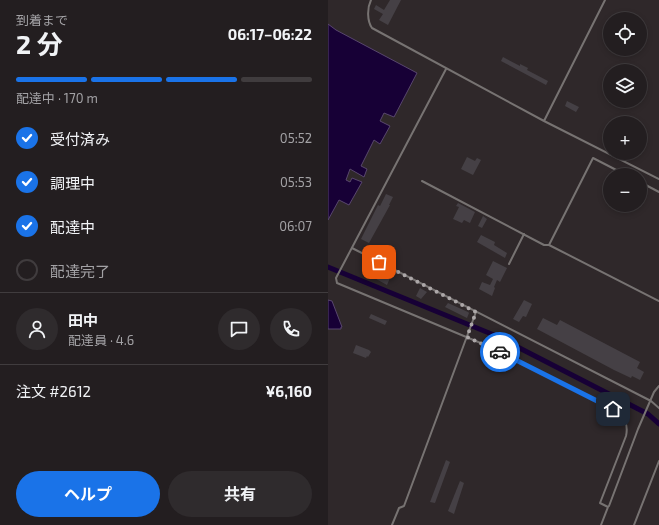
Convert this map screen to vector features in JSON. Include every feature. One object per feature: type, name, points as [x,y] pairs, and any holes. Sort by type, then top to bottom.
[{"type":"lane","points":[[371,0],[368,12],[369,24],[372,28],[544,121],[659,179]]},
{"type":"lane","points":[[544,121],[606,0]]},
{"type":"lane","points":[[446,68],[336,278],[337,283],[467,337],[613,409],[626,423],[627,429],[626,436],[600,503],[608,507]]},
{"type":"lane","points":[[549,245],[593,158],[612,168]]},
{"type":"lane","points":[[422,181],[544,245],[549,245],[659,301]]},
{"type":"lane","points":[[647,186],[659,192]]},
{"type":"lane","points":[[509,264],[524,234]]},
{"type":"lane","points":[[352,248],[475,313],[652,401],[659,408]]},
{"type":"lane","points":[[392,525],[399,508],[404,506],[475,313]]},
{"type":"lane","points":[[601,525],[643,418],[652,401],[654,392],[659,386]]},
{"type":"lane","points":[[634,525],[659,462]]},
{"type":"shaded area","points":[[328,24],[336,30],[417,73],[394,117],[384,113],[380,121],[390,126],[380,144],[374,140],[361,166],[367,169],[364,177],[350,169],[346,180],[350,182],[352,178],[362,182],[349,205],[339,200],[328,220]]},
{"type":"shaded area","points":[[328,300],[332,301],[342,327],[341,329],[328,329]]},
{"type":"building","points":[[390,0],[401,0],[388,25],[379,20],[383,14],[374,9],[376,5],[384,10]]},
{"type":"building","points":[[503,57],[520,66],[520,64],[528,68],[527,70],[548,81],[546,85],[501,61]]},
{"type":"building","points":[[567,101],[579,107],[576,112],[565,106]]},
{"type":"building","points":[[467,157],[475,161],[477,158],[481,160],[473,175],[461,169]]},
{"type":"building","points":[[386,194],[393,197],[369,243],[361,239],[378,205],[380,206]]},
{"type":"building","points":[[458,203],[475,212],[470,223],[464,220],[462,223],[453,219],[459,207],[456,206]]},
{"type":"building","points":[[483,216],[487,219],[482,228],[478,226]]},
{"type":"building","points":[[481,235],[495,242],[494,245],[507,253],[505,258],[477,242]]},
{"type":"building","points":[[368,261],[392,273],[387,285],[369,275],[373,268],[366,265]]},
{"type":"building","points":[[493,261],[507,268],[500,282],[497,280],[492,296],[479,289],[482,282],[490,285],[493,279],[486,275]]},
{"type":"building","points":[[420,288],[427,292],[421,299],[416,296]]},
{"type":"building","points":[[524,300],[532,304],[526,317],[523,316],[519,322],[513,319]]},
{"type":"building","points":[[448,303],[468,312],[467,318],[445,307]]},
{"type":"building","points":[[371,314],[387,321],[385,325],[369,318]]},
{"type":"building","points":[[543,318],[557,325],[560,320],[640,362],[637,368],[644,372],[640,380],[632,376],[631,378],[614,370],[537,329]]},
{"type":"building","points":[[356,345],[371,352],[368,357],[367,356],[366,358],[353,353]]},
{"type":"building","points":[[446,460],[450,462],[435,503],[430,502]]},
{"type":"building","points":[[460,481],[464,483],[454,514],[448,511]]},
{"type":"waterway","points":[[328,267],[494,335],[648,414],[659,424]]},
{"type":"way so far","points":[[379,262],[476,312],[467,337],[500,352]]},
{"type":"route","points":[[500,352],[613,409]]}]
